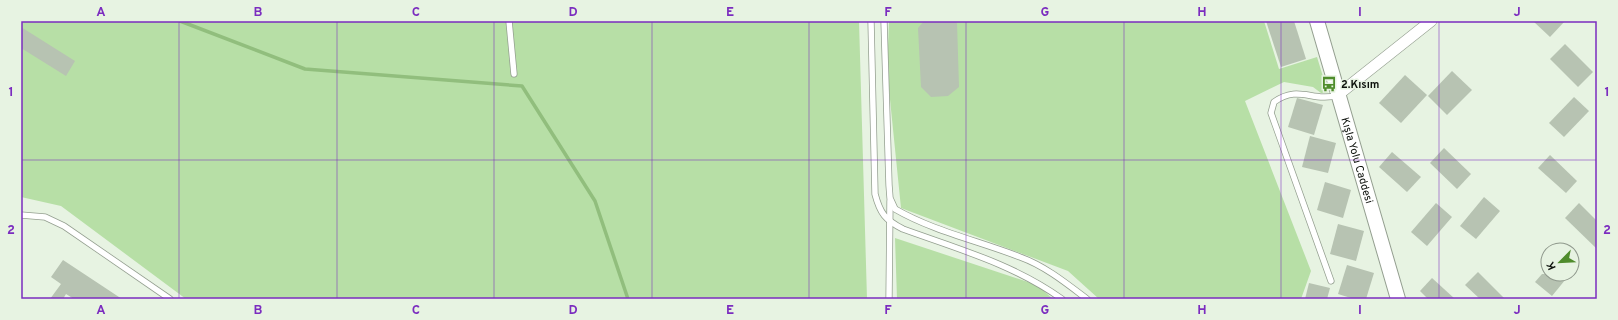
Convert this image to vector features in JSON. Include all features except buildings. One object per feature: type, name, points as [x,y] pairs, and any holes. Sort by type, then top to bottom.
[{"type":"street","name":"Kışla Yolu Caddesi","points":[[1317,21],[1398,299]]},
{"type":"street","points":[[1339,94],[1431,21]]},
{"type":"lane","points":[[509,21],[514,74]]},
{"type":"lane","points":[[871,21],[875,194],[879,208],[890,223],[1012,269],[1044,286],[1062,299]]},
{"type":"lane","points":[[884,21],[890,198],[890,299]]},
{"type":"lane","points":[[1331,281],[1271,113],[1274,102],[1284,95],[1293,93],[1330,97],[1339,94]]},
{"type":"lane","points":[[890,198],[895,209],[902,213],[958,236],[1022,257],[1056,275],[1087,299]]},
{"type":"lane","points":[[21,215],[45,217],[64,226],[170,299]]},
{"type":"green space","points":[[21,21],[859,21],[867,299],[186,299],[61,206],[21,197]]},
{"type":"green space","points":[[889,21],[1264,21],[1279,69],[1317,57],[1328,93],[1321,93],[1313,87],[1284,82],[1245,101],[1311,271],[1301,299],[1099,299],[1068,271],[901,208],[887,70]]},
{"type":"green space","points":[[895,238],[1037,285],[1053,299],[897,299]]},
{"type":"waterway","points":[[180,21],[305,69],[522,86],[595,201],[628,299]]},
{"type":"place","name":"2.Kısım","points":[[1329,84]]}]
